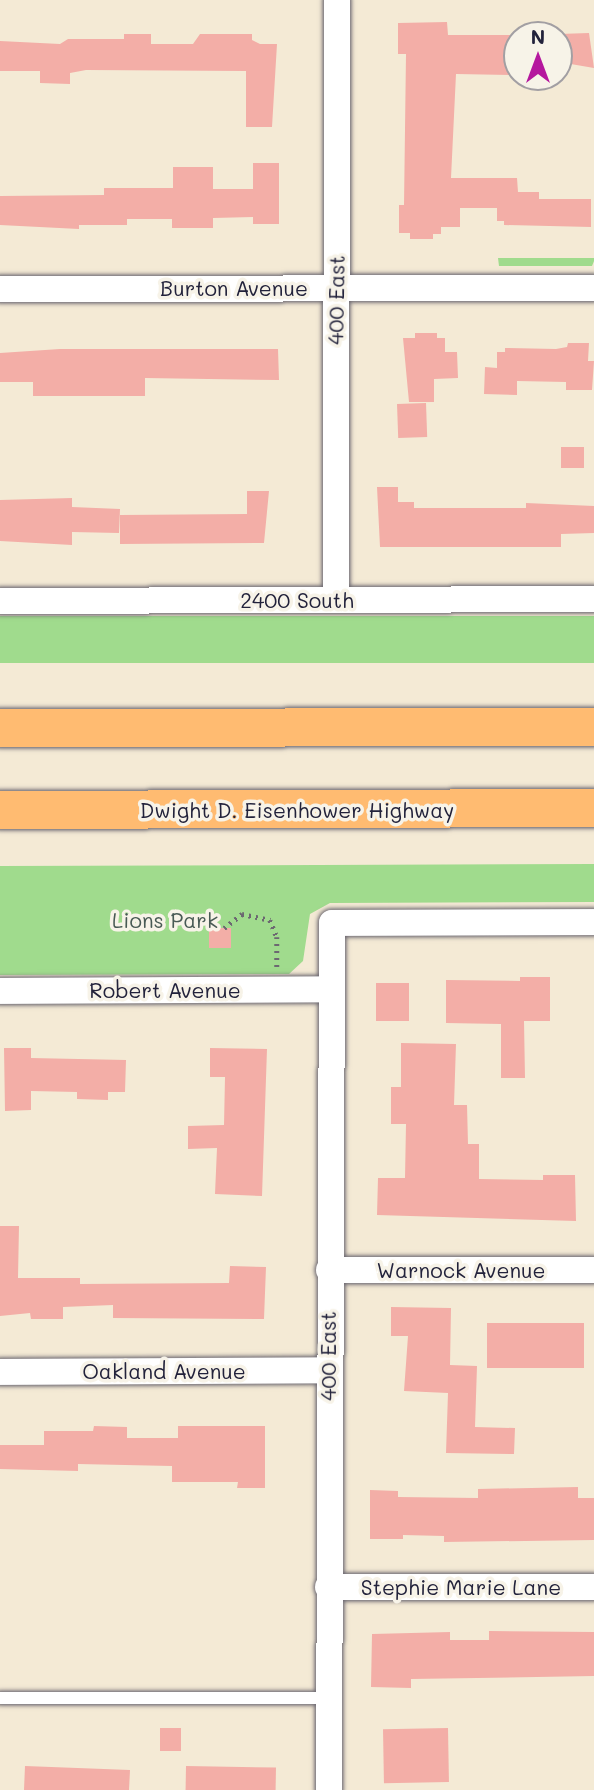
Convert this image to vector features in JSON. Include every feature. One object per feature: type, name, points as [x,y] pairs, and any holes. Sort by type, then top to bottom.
[{"type":"highway","points":[[0,728],[594,727]]},
{"type":"highway","name":"Dwight D. Eisenhower Highway","points":[[0,810],[594,808]]},
{"type":"street","name":"400 East","points":[[336,599],[337,0]]},
{"type":"street","name":"Burton Avenue","points":[[0,289],[594,288]]},
{"type":"street","name":"2400 South","points":[[0,601],[594,599]]},
{"type":"street","name":"400 East","points":[[329,1790],[328,1370],[332,923],[594,922]]},
{"type":"street","name":"Robert Avenue","points":[[0,991],[331,989]]},
{"type":"street","name":"Warnock Avenue","points":[[329,1270],[594,1270]]},
{"type":"street","name":"Oakland Avenue","points":[[0,1372],[328,1370]]},
{"type":"street","name":"Stephie Marie Lane","points":[[328,1587],[594,1587]]},
{"type":"lane","points":[[0,1698],[328,1698]]},
{"type":"path","points":[[224,928],[242,914],[270,920],[277,937],[277,967]]},
{"type":"green space","points":[[498,258],[594,258],[594,261],[592,266],[499,266]]},
{"type":"green space","points":[[0,616],[594,616],[594,663],[0,663]]},
{"type":"green space","name":"Lions Park","points":[[594,864],[594,902],[330,903],[310,914],[303,961],[289,974],[0,975],[0,866]]},
{"type":"building","points":[[447,22],[448,35],[503,35],[503,75],[456,74],[451,178],[517,178],[518,192],[539,192],[539,199],[591,199],[591,227],[504,225],[504,221],[497,221],[497,208],[460,208],[460,227],[441,227],[441,234],[433,234],[433,239],[410,239],[410,233],[399,233],[399,205],[404,205],[406,54],[398,54],[398,23]]},
{"type":"building","points":[[589,33],[594,68],[573,64],[573,34]]},
{"type":"building","points":[[124,34],[151,34],[151,44],[193,44],[200,34],[252,34],[252,40],[260,44],[277,44],[272,127],[246,127],[246,71],[86,70],[70,73],[70,84],[40,83],[40,71],[0,71],[0,41],[60,44],[68,39],[124,39]]},
{"type":"building","points":[[253,163],[279,163],[279,224],[253,224],[253,217],[213,218],[213,228],[172,228],[172,219],[127,219],[127,225],[79,225],[79,229],[0,225],[0,196],[104,195],[104,188],[173,188],[173,167],[213,167],[213,189],[253,189]]},
{"type":"building","points":[[415,333],[437,333],[437,338],[445,338],[445,352],[457,352],[458,378],[434,379],[434,402],[409,402],[403,338],[415,338]]},
{"type":"building","points":[[568,343],[589,343],[588,361],[594,361],[592,390],[566,390],[566,382],[517,381],[517,395],[484,394],[485,367],[497,368],[497,352],[505,352],[505,348],[556,349],[567,347]]},
{"type":"building","points":[[60,349],[278,349],[279,380],[145,378],[145,396],[33,396],[33,382],[0,382],[0,353]]},
{"type":"building","points":[[426,403],[427,437],[398,438],[397,404]]},
{"type":"building","points":[[561,447],[584,447],[584,468],[561,468]]},
{"type":"building","points":[[377,487],[398,487],[398,502],[414,502],[414,508],[526,508],[526,503],[594,506],[594,533],[561,534],[561,547],[380,547]]},
{"type":"building","points":[[247,491],[269,491],[264,543],[120,544],[120,515],[247,514]]},
{"type":"building","points":[[72,498],[72,507],[120,509],[119,533],[72,532],[72,545],[0,541],[0,500]]},
{"type":"building","points":[[209,928],[231,928],[231,948],[209,948]]},
{"type":"building","points":[[520,977],[550,977],[550,1021],[524,1021],[525,1078],[501,1078],[501,1024],[446,1023],[446,980],[520,981]]},
{"type":"building","points":[[376,983],[409,983],[409,1021],[376,1021]]},
{"type":"building","points":[[401,1043],[456,1044],[454,1105],[467,1105],[468,1144],[479,1144],[479,1179],[543,1180],[543,1175],[575,1175],[576,1221],[377,1215],[378,1178],[405,1178],[406,1124],[391,1124],[391,1087],[401,1087]]},
{"type":"building","points":[[4,1048],[31,1048],[31,1058],[126,1060],[125,1092],[108,1092],[108,1100],[77,1099],[77,1092],[31,1091],[31,1110],[5,1111]]},
{"type":"building","points":[[210,1048],[267,1049],[262,1196],[215,1194],[217,1148],[188,1149],[188,1126],[224,1125],[225,1077],[210,1077]]},
{"type":"building","points":[[0,1226],[19,1226],[18,1278],[80,1278],[80,1284],[229,1283],[230,1266],[266,1267],[264,1319],[113,1318],[113,1305],[63,1307],[63,1319],[31,1319],[30,1313],[0,1316]]},
{"type":"building","points":[[391,1307],[451,1308],[450,1365],[477,1366],[475,1427],[515,1428],[514,1454],[446,1453],[448,1393],[404,1391],[408,1336],[391,1336]]},
{"type":"building","points":[[487,1323],[584,1323],[584,1368],[487,1368]]},
{"type":"building","points":[[94,1426],[127,1427],[127,1438],[178,1438],[178,1426],[265,1426],[265,1488],[237,1488],[238,1482],[172,1482],[172,1466],[78,1464],[78,1471],[0,1469],[0,1445],[44,1445],[44,1431],[93,1431]]},
{"type":"building","points":[[578,1487],[578,1498],[594,1498],[594,1540],[444,1542],[444,1536],[403,1535],[403,1539],[370,1539],[370,1490],[398,1491],[398,1497],[478,1498],[478,1489]]},
{"type":"building","points":[[489,1631],[594,1632],[594,1676],[411,1679],[411,1688],[371,1687],[372,1634],[450,1632],[450,1640],[489,1640]]},
{"type":"building","points":[[160,1728],[181,1728],[181,1751],[160,1751]]},
{"type":"building","points":[[448,1728],[449,1782],[384,1783],[383,1729]]},
{"type":"building","points":[[25,1766],[130,1770],[129,1790],[24,1790]]},
{"type":"building","points":[[186,1766],[276,1768],[276,1790],[186,1790]]}]
